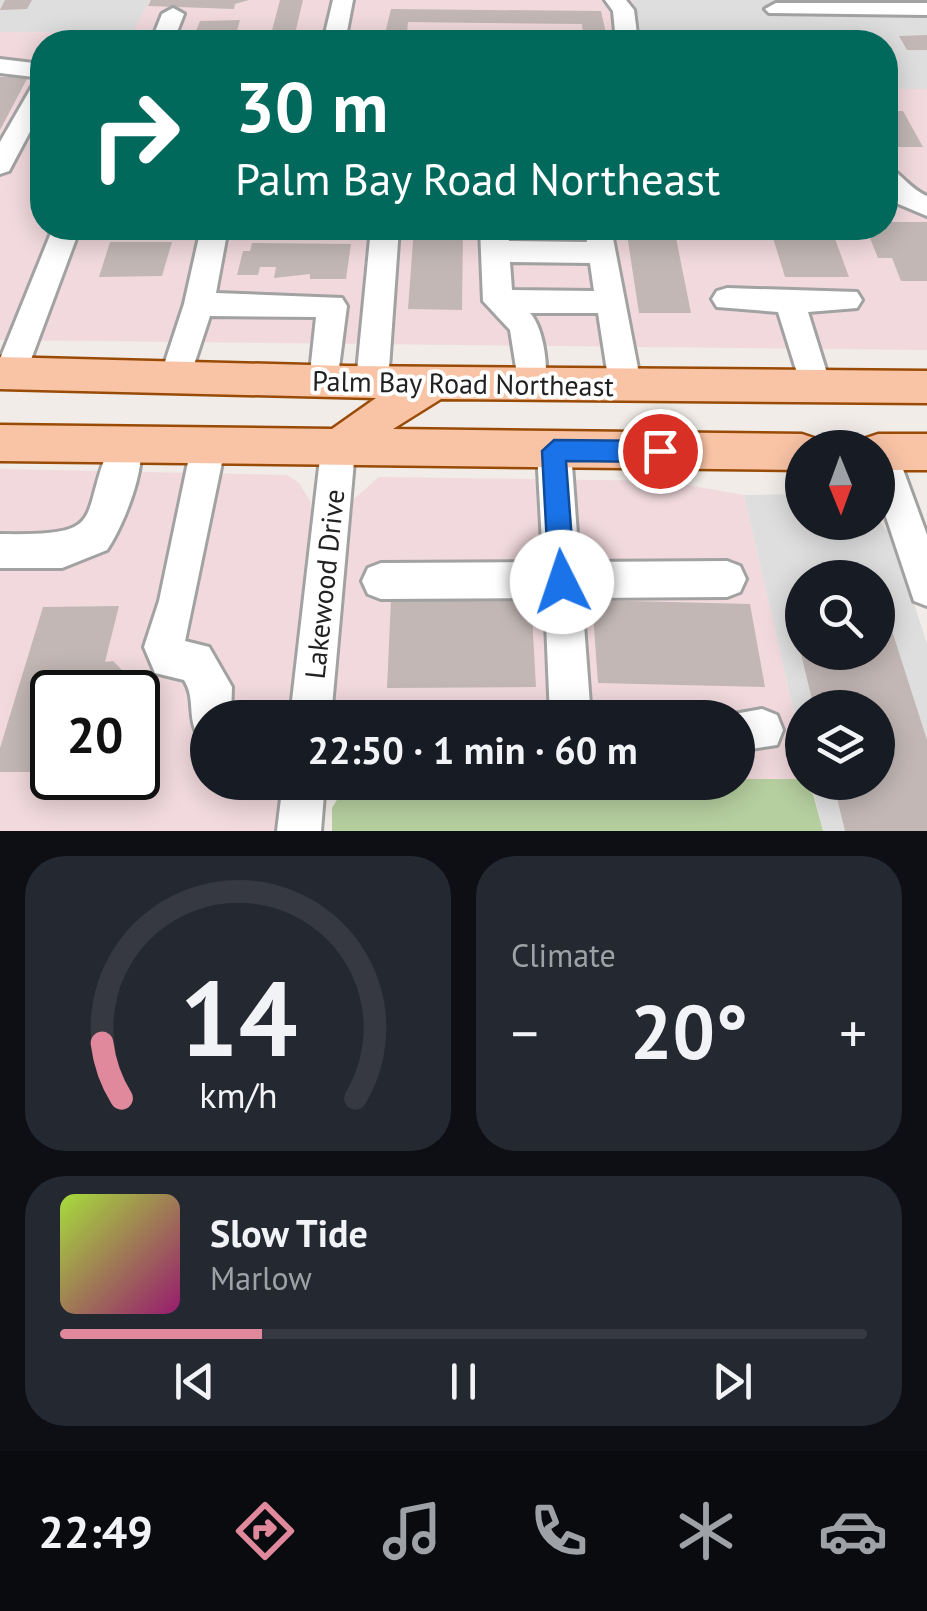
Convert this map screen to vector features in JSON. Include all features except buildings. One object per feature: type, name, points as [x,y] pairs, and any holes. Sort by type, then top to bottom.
[{"type":"main road","name":"Palm Bay Road Northeast","points":[[5,373],[325,382],[927,387]]},
{"type":"main road","points":[[292,449],[338,422],[372,382]]},
{"type":"main road","points":[[338,450],[358,430],[435,383]]},
{"type":"main road","points":[[0,443],[338,450],[785,452]]},
{"type":"main road","points":[[895,452],[927,452]]},
{"type":"street","points":[[337,30],[343,0]]},
{"type":"street","points":[[615,0],[623,10],[626,30]]},
{"type":"street","points":[[776,9],[927,8]]},
{"type":"street","points":[[167,30],[173,14]]},
{"type":"street","points":[[0,66],[30,70]]},
{"type":"street","points":[[0,165],[30,110]]},
{"type":"street","points":[[898,194],[927,206]]},
{"type":"street","points":[[5,373],[61,240]]},
{"type":"street","points":[[176,378],[199,304],[212,240]]},
{"type":"street","points":[[372,382],[384,240]]},
{"type":"street","points":[[494,240],[498,301],[524,325],[531,384]]},
{"type":"street","points":[[600,240],[625,384]]},
{"type":"street","points":[[727,299],[847,300]]},
{"type":"street","points":[[498,301],[612,302]]},
{"type":"street","points":[[790,301],[815,386]]},
{"type":"street","points":[[199,304],[332,306],[325,382]]},
{"type":"street","points":[[2,556],[62,554],[94,540],[106,526],[126,446]]},
{"type":"street","points":[[208,448],[178,600],[164,647],[169,658],[195,661],[212,686],[211,700]]},
{"type":"street","name":"Lakewood Drive","points":[[312,700],[338,450]]},
{"type":"street","points":[[554,451],[570,700]]},
{"type":"street","points":[[895,495],[927,588]]},
{"type":"street","points":[[381,581],[727,579]]},
{"type":"street","points":[[298,831],[302,800]]},
{"type":"shaded area","points":[[0,0],[150,0],[135,30],[0,32]]},
{"type":"shaded area","points":[[150,0],[633,0],[639,30],[134,30]]},
{"type":"shaded area","points":[[633,0],[927,0],[927,89],[898,89],[898,30],[639,30]]},
{"type":"shaded area","points":[[0,32],[30,32],[30,240],[898,240],[898,89],[927,89],[927,350],[0,340]]},
{"type":"shaded area","points":[[0,469],[287,475],[299,483],[310,501],[312,524],[294,700],[190,700],[190,800],[283,800],[279,831],[0,831]]},
{"type":"shaded area","points":[[379,477],[664,481],[744,495],[789,690],[785,690],[785,779],[755,779],[755,700],[329,700],[347,505]]},
{"type":"shaded area","points":[[785,494],[785,540],[893,540],[927,644],[927,831],[823,831],[815,800],[895,800],[895,690],[789,690],[744,495]]},
{"type":"green space","points":[[755,779],[785,779],[785,800],[815,800],[823,831],[332,831],[332,808],[337,800],[755,800]]},
{"type":"route","points":[[562,582],[554,451],[660,451]]}]
